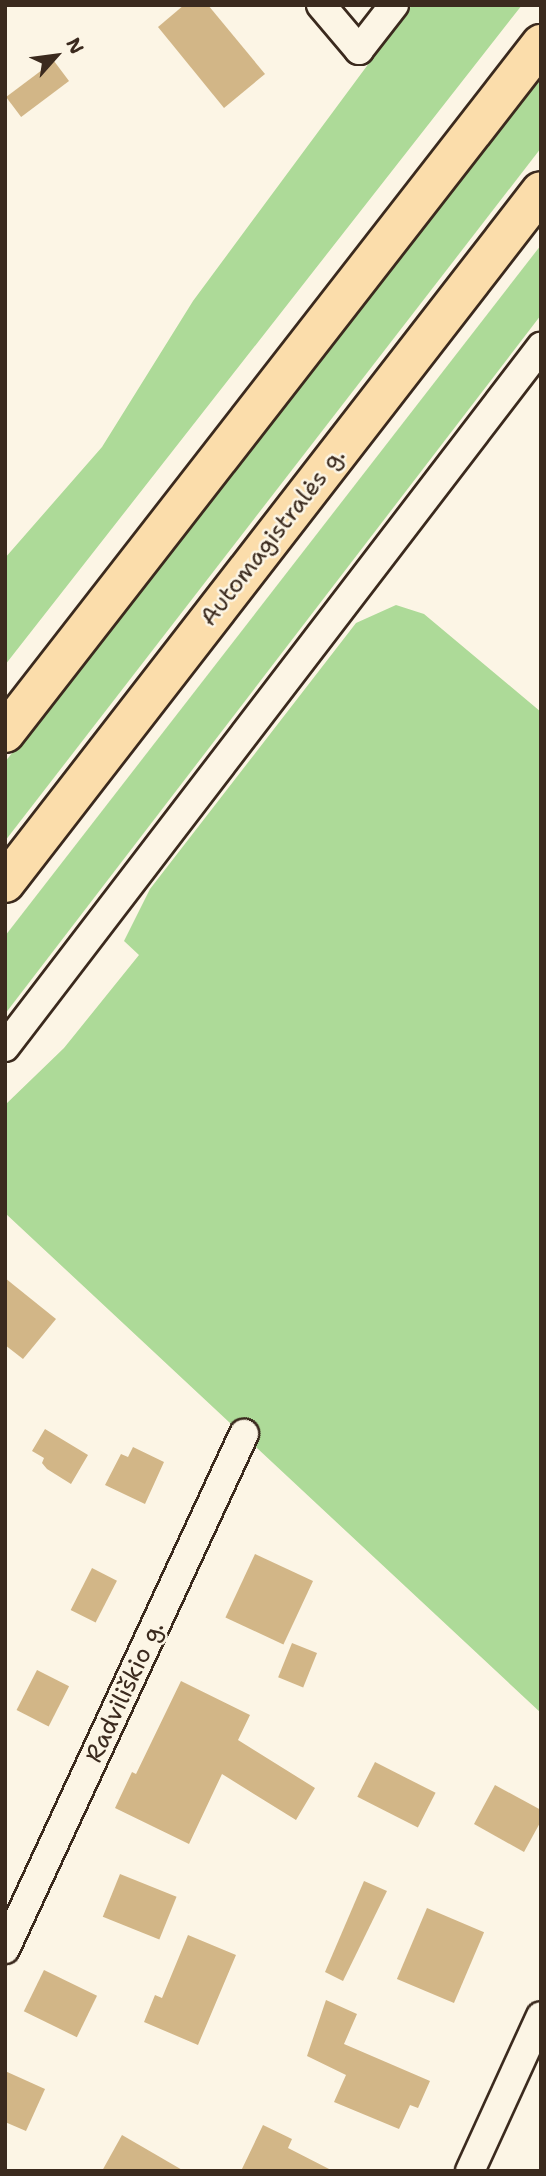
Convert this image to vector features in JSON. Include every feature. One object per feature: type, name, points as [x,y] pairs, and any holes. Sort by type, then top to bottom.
[{"type":"highway","points":[[5,733],[541,44]]},
{"type":"highway","name":"Automagistralės g.","points":[[5,883],[541,191]]},
{"type":"street","points":[[320,5],[359,50],[394,5]]},
{"type":"street","points":[[5,1047],[541,348]]},
{"type":"street","name":"Radviliškio g.","points":[[5,1949],[244,1434]]},
{"type":"street","points":[[470,2171],[541,2016]]},
{"type":"green space","points":[[412,5],[522,5],[5,665],[5,558],[102,447],[193,301]]},
{"type":"green space","points":[[541,74],[541,148],[5,841],[5,762]]},
{"type":"green space","points":[[541,245],[541,315],[5,1014],[5,936]]},
{"type":"green space","points":[[396,605],[424,614],[541,712],[541,1713],[5,1213],[5,1105],[64,1048],[139,955],[124,941],[150,889],[356,623]]},
{"type":"building","points":[[184,5],[208,5],[265,74],[224,108],[158,27]]},
{"type":"building","points":[[54,61],[69,81],[21,117],[6,97]]},
{"type":"building","points":[[5,1278],[56,1319],[23,1359],[5,1345]]},
{"type":"building","points":[[45,1429],[88,1455],[71,1484],[47,1469],[42,1463],[44,1458],[32,1451]]},
{"type":"building","points":[[133,1447],[164,1462],[145,1504],[105,1485],[121,1454],[128,1457]]},
{"type":"building","points":[[255,1554],[313,1581],[283,1644],[225,1617]]},
{"type":"building","points":[[92,1568],[117,1581],[96,1623],[71,1610]]},
{"type":"building","points":[[292,1643],[317,1653],[303,1687],[278,1677]]},
{"type":"building","points":[[37,1670],[69,1686],[49,1726],[17,1710]]},
{"type":"building","points":[[181,1681],[250,1715],[238,1740],[315,1788],[296,1820],[222,1774],[189,1844],[115,1808],[132,1772],[136,1774]]},
{"type":"building","points":[[375,1762],[436,1793],[418,1828],[357,1797]]},
{"type":"building","points":[[495,1785],[541,1810],[541,1821],[524,1852],[474,1824]]},
{"type":"building","points":[[120,1874],[177,1897],[159,1940],[103,1917]]},
{"type":"building","points":[[364,1881],[387,1891],[343,1981],[325,1972]]},
{"type":"building","points":[[427,1908],[484,1932],[454,2003],[397,1979]]},
{"type":"building","points":[[188,1935],[236,1955],[198,2045],[144,2022],[155,1995],[162,1998]]},
{"type":"building","points":[[44,1970],[97,1996],[77,2037],[24,2011]]},
{"type":"building","points":[[326,2000],[357,2014],[344,2044],[430,2081],[418,2108],[410,2105],[399,2129],[334,2102],[346,2075],[307,2056]]},
{"type":"building","points":[[5,2071],[45,2089],[26,2131],[5,2122]]},
{"type":"building","points":[[263,2125],[292,2139],[288,2148],[333,2171],[241,2171]]},
{"type":"building","points":[[122,2135],[184,2171],[102,2171]]}]
